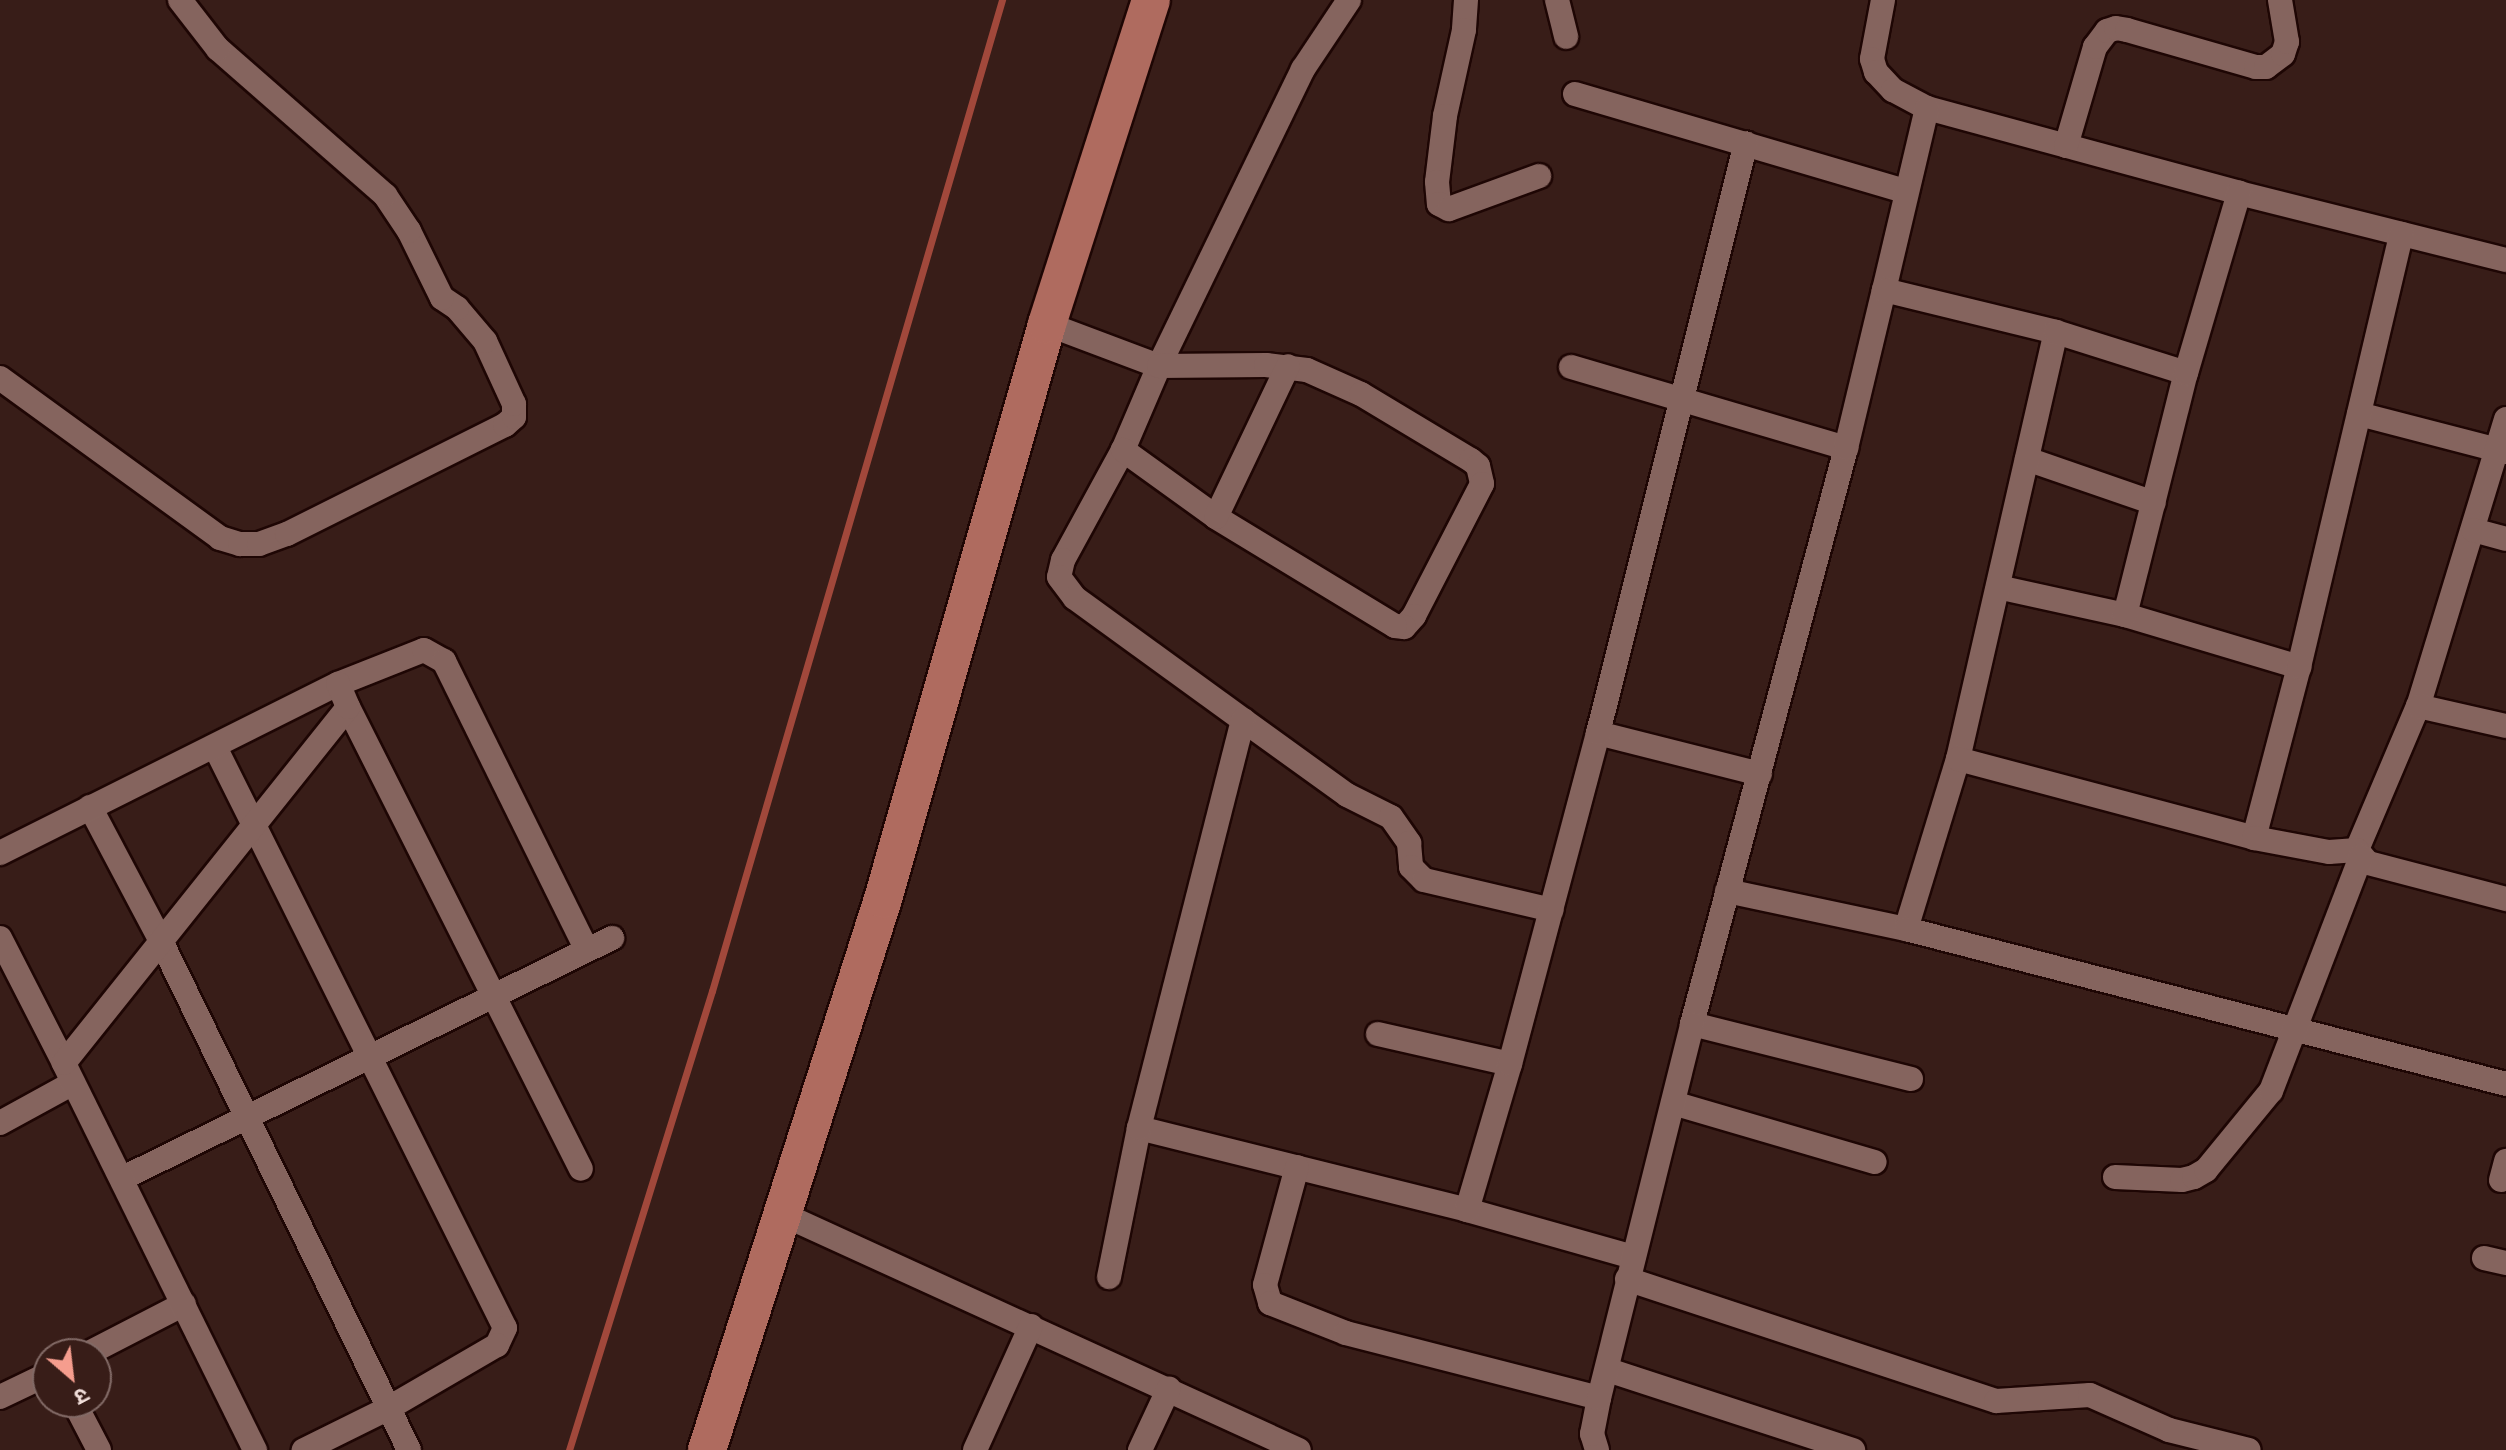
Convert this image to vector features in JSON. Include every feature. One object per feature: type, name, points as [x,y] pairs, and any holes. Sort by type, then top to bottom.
[{"type":"main road","points":[[707,1450],[883,899],[1047,324],[1151,0]]},
{"type":"street","points":[[0,378],[220,538],[240,544],[259,544],[287,534],[505,425],[514,417],[514,404],[485,341],[457,308],[442,298],[409,231],[385,195],[218,49],[180,0]]},
{"type":"street","points":[[1349,0],[1303,69],[1159,366],[1123,450],[1063,560],[1059,577],[1075,598],[1243,720],[1347,795],[1391,817],[1409,843],[1411,867],[1424,880],[1552,910]]},
{"type":"street","points":[[1466,0],[1464,30],[1445,116],[1437,182],[1439,204],[1449,209],[1539,176]]},
{"type":"street","points":[[1557,0],[1566,37]]},
{"type":"street","points":[[1883,0],[1872,59],[1876,72],[1893,90],[1927,108],[2239,193],[2506,260]]},
{"type":"street","points":[[2066,146],[2095,47],[2107,31],[2116,28],[2127,30],[2266,67],[2283,54],[2287,42],[2280,0]]},
{"type":"street","points":[[1575,94],[1905,191]]},
{"type":"street","points":[[1597,1450],[1592,1434],[1630,1268],[1846,448],[1927,108]]},
{"type":"street","points":[[1467,1210],[1552,910],[1746,143]]},
{"type":"street","points":[[2125,615],[2186,373],[2239,193]]},
{"type":"street","points":[[2254,838],[2299,667],[2401,234]]},
{"type":"street","points":[[1884,290],[2056,332],[2186,373]]},
{"type":"street","points":[[1047,324],[1159,366],[1288,366],[1307,370],[1361,394],[1471,460],[1481,474],[1478,496],[1434,573],[1414,616],[1404,627],[1388,623],[1216,517],[1123,450]]},
{"type":"street","points":[[1906,929],[1958,759],[2056,332]]},
{"type":"street","points":[[1216,517],[1288,366]]},
{"type":"street","points":[[1571,367],[1846,448]]},
{"type":"street","points":[[2359,414],[2502,451]]},
{"type":"street","points":[[2115,1177],[2182,1180],[2206,1170],[2271,1091],[2359,853],[2418,706],[2473,530],[2502,451],[2506,419]]},
{"type":"street","points":[[2027,459],[2154,503]]},
{"type":"street","points":[[2473,530],[2506,539]]},
{"type":"street","points":[[1998,587],[2125,615],[2299,667]]},
{"type":"street","points":[[0,853],[338,684],[424,650],[444,661],[587,950]]},
{"type":"street","points":[[338,684],[491,997],[581,1169]]},
{"type":"street","points":[[2418,706],[2506,726]]},
{"type":"street","points":[[0,1123],[68,1073],[161,941],[253,822],[348,707]]},
{"type":"street","points":[[1109,1277],[1139,1128],[1243,720]]},
{"type":"street","points":[[1598,733],[1760,774]]},
{"type":"street","points":[[215,747],[505,1328],[497,1345],[387,1409],[304,1450]]},
{"type":"street","points":[[1958,759],[2254,838],[2329,852],[2359,853],[2368,863],[2506,899]]},
{"type":"street","points":[[90,807],[161,941],[245,1119],[409,1450]]},
{"type":"street","points":[[1727,891],[1906,929],[2506,1084]]},
{"type":"street","points":[[0,938],[123,1178],[255,1450]]},
{"type":"street","points":[[123,1178],[612,938]]},
{"type":"street","points":[[1692,1024],[1911,1079]]},
{"type":"street","points":[[1378,1034],[1510,1064]]},
{"type":"street","points":[[1673,1103],[1875,1162]]},
{"type":"street","points":[[1139,1128],[1467,1210],[1996,1401],[2090,1395],[2167,1440],[2249,1450]]},
{"type":"street","points":[[1297,1167],[1265,1285],[1270,1303],[1346,1333],[1599,1398]]},
{"type":"street","points":[[782,1214],[1169,1388],[1299,1450]]},
{"type":"street","points":[[112,1341],[184,1304]]},
{"type":"street","points":[[975,1450],[1031,1326]]},
{"type":"street","points":[[1608,1370],[1853,1450]]},
{"type":"street","points":[[0,1397],[32,1382]]},
{"type":"street","points":[[1140,1450],[1169,1388]]},
{"type":"street","points":[[82,1418],[99,1450]]},
{"type":"waterway","points":[[569,1450],[712,991],[1002,0]]}]
